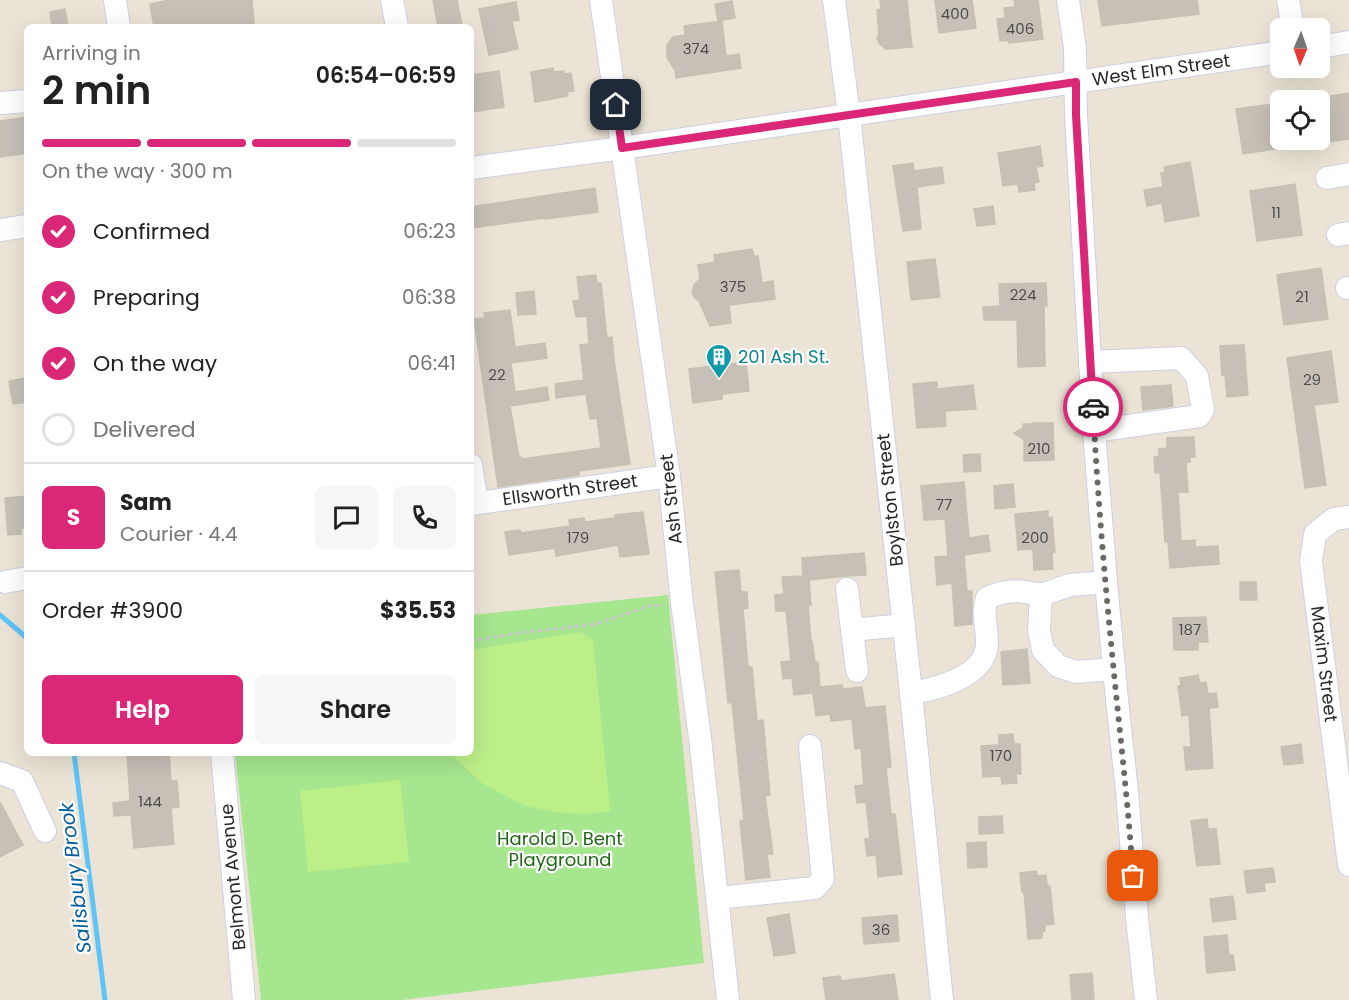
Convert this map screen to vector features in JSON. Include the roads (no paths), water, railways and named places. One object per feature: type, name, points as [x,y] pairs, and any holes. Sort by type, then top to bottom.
[{"type":"street","points":[[115,0],[119,24]]},
{"type":"street","points":[[392,0],[396,24]]},
{"type":"street","name":"Ash Street","points":[[601,0],[669,476],[728,1000]]},
{"type":"street","name":"Boylston Street","points":[[834,0],[849,115],[942,1000]]},
{"type":"street","points":[[1068,0],[1075,48],[1076,115],[1094,431],[1146,1000]]},
{"type":"street","points":[[1288,0],[1291,18]]},
{"type":"street","points":[[1330,45],[1349,42]]},
{"type":"street","name":"West Elm Street","points":[[474,168],[1270,54]]},
{"type":"street","points":[[0,104],[24,101]]},
{"type":"street","points":[[0,230],[24,226]]},
{"type":"street","points":[[1090,362],[1181,358],[1197,376],[1203,410],[1199,416],[1094,431]]},
{"type":"street","name":"Ellsworth Street","points":[[474,504],[669,476]]},
{"type":"street","name":"Maxim Street","points":[[1349,517],[1334,519],[1315,534],[1311,561],[1349,866]]},
{"type":"street","points":[[911,693],[933,690],[954,682],[979,665],[987,646],[983,608],[987,598],[1012,591],[1041,595],[1070,585],[1106,582]]},
{"type":"street","points":[[847,589],[857,671]]},
{"type":"street","points":[[1041,595],[1039,631],[1043,650],[1058,666],[1076,672],[1114,669]]},
{"type":"street","points":[[852,630],[904,625]]},
{"type":"street","points":[[717,898],[815,888],[823,879],[810,746]]},
{"type":"street","name":"Belmont Avenue","points":[[222,756],[244,1000]]},
{"type":"street","points":[[0,772],[22,781],[45,831]]},
{"type":"waterway","name":"Salisbury Brook","points":[[0,615],[24,635]]},
{"type":"waterway","name":"Salisbury Brook","points":[[74,756],[105,1000]]},
{"type":"place","name":"201 Ash St.","points":[[719,380]]},
{"type":"park label","name":"Harold D. Bent Playground","points":[[560,849]]}]
